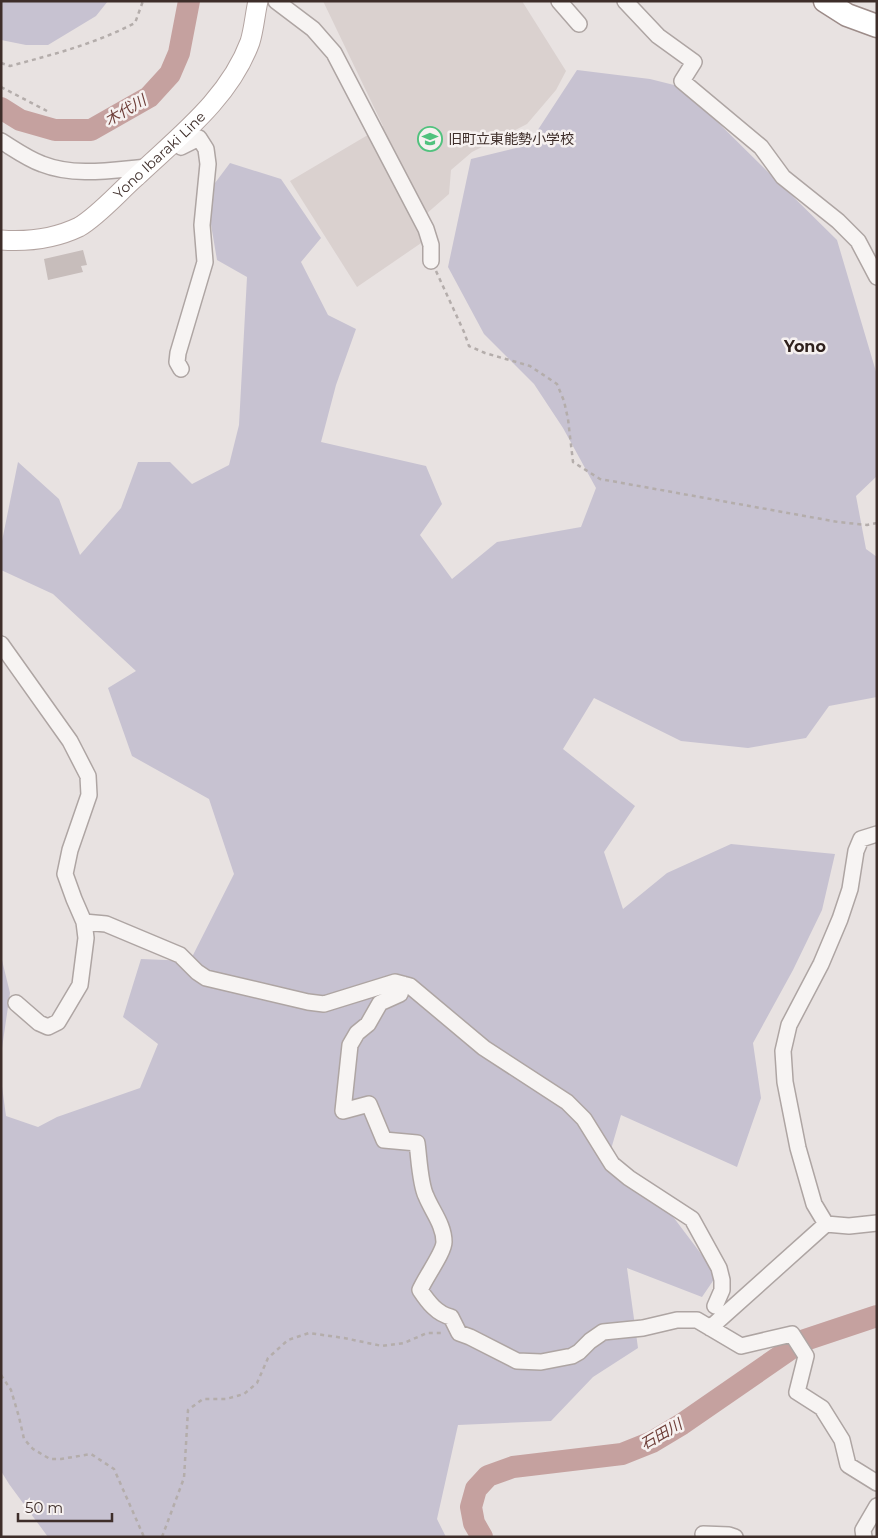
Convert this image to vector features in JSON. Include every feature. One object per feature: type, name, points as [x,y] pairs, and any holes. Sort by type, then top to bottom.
[{"type":"highway","points":[[825,1],[848,15],[877,26]]},
{"type":"main road","name":"Yono Ibaraki Line","points":[[1,240],[26,242],[60,234],[80,226],[175,141],[217,98],[235,72],[250,42],[258,1]]},
{"type":"street","points":[[276,1],[313,29],[334,53],[426,230],[430,245],[431,261]]},
{"type":"street","points":[[559,1],[579,24]]},
{"type":"street","points":[[625,1],[658,36],[694,62],[682,81],[761,148],[784,177],[838,221],[858,241],[877,277]]},
{"type":"street","points":[[175,141],[181,147],[199,138],[206,149],[208,164],[202,224],[205,262],[178,352],[177,362],[181,369]]},
{"type":"street","points":[[1,141],[41,164],[63,170],[95,172],[147,167]]},
{"type":"street","points":[[1,644],[70,741],[88,776],[89,795],[70,850],[66,874],[84,922],[86,938],[80,985],[58,1022],[48,1027],[39,1023],[16,1003]]},
{"type":"street","points":[[826,1224],[814,1204],[798,1148],[785,1082],[783,1051],[789,1025],[821,964],[840,919],[850,889],[856,851],[861,839],[877,834]]},
{"type":"street","points":[[84,922],[106,924],[180,954],[197,972],[206,978],[308,1002],[324,1004],[395,982],[410,986],[484,1048],[567,1102],[584,1119],[612,1164],[629,1178],[692,1219],[721,1274],[722,1290],[715,1306]]},
{"type":"street","points":[[403,984],[400,994],[380,1003],[368,1024],[356,1032],[350,1045],[343,1111],[369,1104],[384,1140],[417,1143],[425,1194],[438,1217],[444,1243],[420,1290],[436,1310],[451,1317],[459,1333],[517,1361],[541,1362],[572,1356],[603,1332],[642,1328],[677,1320],[697,1320],[741,1346],[792,1334],[806,1356],[796,1392],[822,1408],[842,1440],[848,1465],[877,1483]]},
{"type":"street","points":[[710,1328],[826,1224],[849,1226],[877,1223]]},
{"type":"street","points":[[864,1537],[863,1530],[877,1506]]},
{"type":"street","points":[[703,1534],[735,1537]]},
{"type":"path","points":[[1,63],[10,66],[76,48],[113,34],[135,23],[143,1]]},
{"type":"path","points":[[1,88],[46,111]]},
{"type":"path","points":[[431,261],[464,332],[468,346],[530,366],[557,384],[564,401],[568,419],[573,462],[600,478],[838,522],[867,525],[877,523]]},
{"type":"path","points":[[162,1537],[184,1478],[188,1410],[203,1399],[226,1399],[244,1394],[257,1383],[268,1358],[288,1340],[309,1333],[382,1346],[404,1343],[427,1333],[459,1333]]},
{"type":"path","points":[[1,1375],[11,1390],[24,1440],[33,1450],[50,1459],[91,1454],[114,1469],[144,1537]]},
{"type":"shaded area","points":[[1,1],[108,1],[96,16],[48,45],[26,45],[1,40]]},
{"type":"shaded area","name":"旧町立東能勢小学校","points":[[323,1],[522,1],[566,71],[556,90],[527,124],[472,152],[451,170],[449,194],[425,215],[427,239],[357,287],[290,181],[383,126]]},
{"type":"shaded area","points":[[577,70],[650,79],[682,87],[837,240],[877,375],[877,476],[856,496],[866,549],[877,557],[877,697],[829,706],[806,738],[748,748],[681,741],[594,698],[563,749],[635,806],[604,852],[623,909],[667,873],[731,844],[835,854],[822,910],[793,970],[753,1043],[761,1098],[737,1167],[621,1115],[609,1156],[674,1218],[717,1275],[702,1297],[627,1268],[638,1348],[593,1377],[551,1421],[458,1425],[437,1519],[446,1537],[48,1537],[1,1471],[1,1079],[6,1116],[38,1127],[57,1117],[140,1088],[158,1044],[123,1017],[141,959],[190,961],[234,874],[209,799],[132,756],[108,688],[136,671],[53,594],[1,570],[1,546],[18,462],[59,499],[80,555],[121,508],[138,462],[170,462],[192,484],[229,465],[239,425],[247,277],[217,260],[206,195],[230,163],[281,179],[321,238],[301,262],[328,315],[356,329],[336,385],[321,442],[426,466],[442,504],[420,535],[452,579],[497,542],[581,527],[596,488],[563,428],[534,384],[484,334],[448,267],[471,159],[528,145]]},
{"type":"shaded area","points":[[1,956],[10,993],[1,1055]]},
{"type":"building","points":[[83,250],[87,265],[81,266],[83,272],[48,280],[44,259]]},
{"type":"waterway","name":"木代川","points":[[1,108],[20,120],[55,130],[91,130],[149,97],[170,74],[179,53],[189,1]]},
{"type":"waterway","name":"石田川","points":[[482,1537],[474,1523],[471,1507],[476,1489],[488,1476],[513,1467],[622,1454],[652,1442],[682,1424],[802,1341],[877,1316]]},
{"type":"place","name":"旧町立東能勢小学校","points":[[430,139]]},
{"type":"district","name":"Yono","points":[[805,346]]}]
